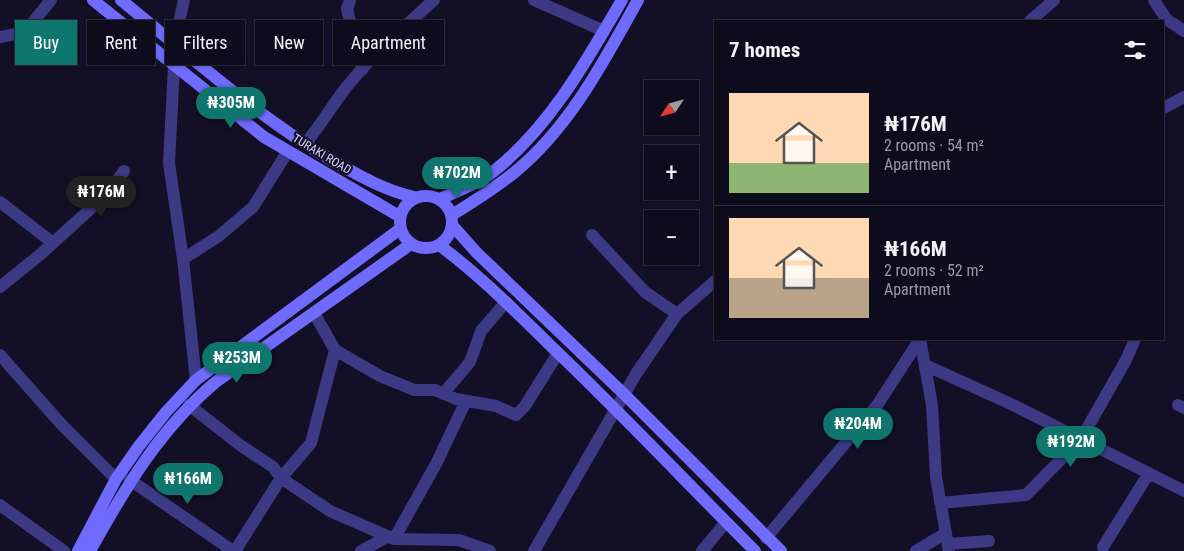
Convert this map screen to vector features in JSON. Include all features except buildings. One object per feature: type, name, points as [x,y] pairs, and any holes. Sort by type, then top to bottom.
[{"type":"main road","points":[[93,0],[243,121],[400,222]]},
{"type":"main road","name":"TURAKI ROAD","points":[[121,0],[165,35]]},
{"type":"main road","points":[[440,199],[493,172],[515,153],[576,77],[622,0]]},
{"type":"main road","points":[[638,0],[596,74],[569,113],[543,144],[516,171],[452,220],[448,237],[439,245],[425,249],[411,244],[404,238],[400,222],[405,205],[414,197],[428,195],[440,199],[452,220],[477,253],[625,395],[781,551]]},
{"type":"main road","name":"TURAKI ROAD","points":[[201,65],[235,94],[304,144],[360,176],[395,192],[414,197]]},
{"type":"main road","points":[[78,551],[116,479],[166,412],[196,380],[400,222]]},
{"type":"main road","points":[[90,551],[130,480],[154,447],[190,405],[217,381],[411,244]]},
{"type":"main road","points":[[439,245],[460,260],[506,302],[756,551]]},
{"type":"street","points":[[0,37],[25,32],[51,0]]},
{"type":"street","points":[[180,20],[184,0]]},
{"type":"street","points":[[350,0],[347,9],[362,70]]},
{"type":"street","points":[[304,144],[362,70],[399,31],[434,0]]},
{"type":"street","points":[[534,0],[604,31]]},
{"type":"street","points":[[1031,20],[1054,0]]},
{"type":"street","points":[[1154,0],[1166,19],[1184,31]]},
{"type":"street","points":[[174,66],[169,163],[183,259],[196,380]]},
{"type":"street","points":[[1164,108],[1184,97]]},
{"type":"street","points":[[183,259],[219,236],[254,207],[288,151]]},
{"type":"street","points":[[0,287],[53,243],[109,192],[124,171]]},
{"type":"street","points":[[0,202],[53,243]]},
{"type":"street","points":[[592,236],[645,292],[676,314]]},
{"type":"street","points":[[534,551],[636,374],[676,314],[714,282]]},
{"type":"street","points":[[443,394],[470,362],[481,331],[506,302]]},
{"type":"street","points":[[314,313],[335,350],[380,376],[414,390],[436,390],[466,401],[496,406],[516,415],[525,406],[558,353]]},
{"type":"street","points":[[766,538],[878,404],[919,340]]},
{"type":"street","points":[[920,340],[932,405],[936,477],[948,542]]},
{"type":"street","points":[[940,503],[1026,495],[1081,439],[1126,360],[1135,340]]},
{"type":"street","points":[[130,480],[234,551],[281,478],[311,443],[335,350]]},
{"type":"street","points":[[0,355],[62,425],[116,479]]},
{"type":"street","points":[[925,365],[1011,404],[1184,491]]},
{"type":"street","points":[[361,551],[390,538],[436,464],[466,401]]},
{"type":"street","points":[[190,405],[240,445],[273,467],[281,478],[330,512],[390,538],[459,540],[490,551]]},
{"type":"street","points":[[1103,547],[1149,473]]},
{"type":"street","points":[[0,504],[64,551]]},
{"type":"street","points":[[702,551],[726,522]]},
{"type":"street","points":[[916,551],[948,542],[990,541]]}]
